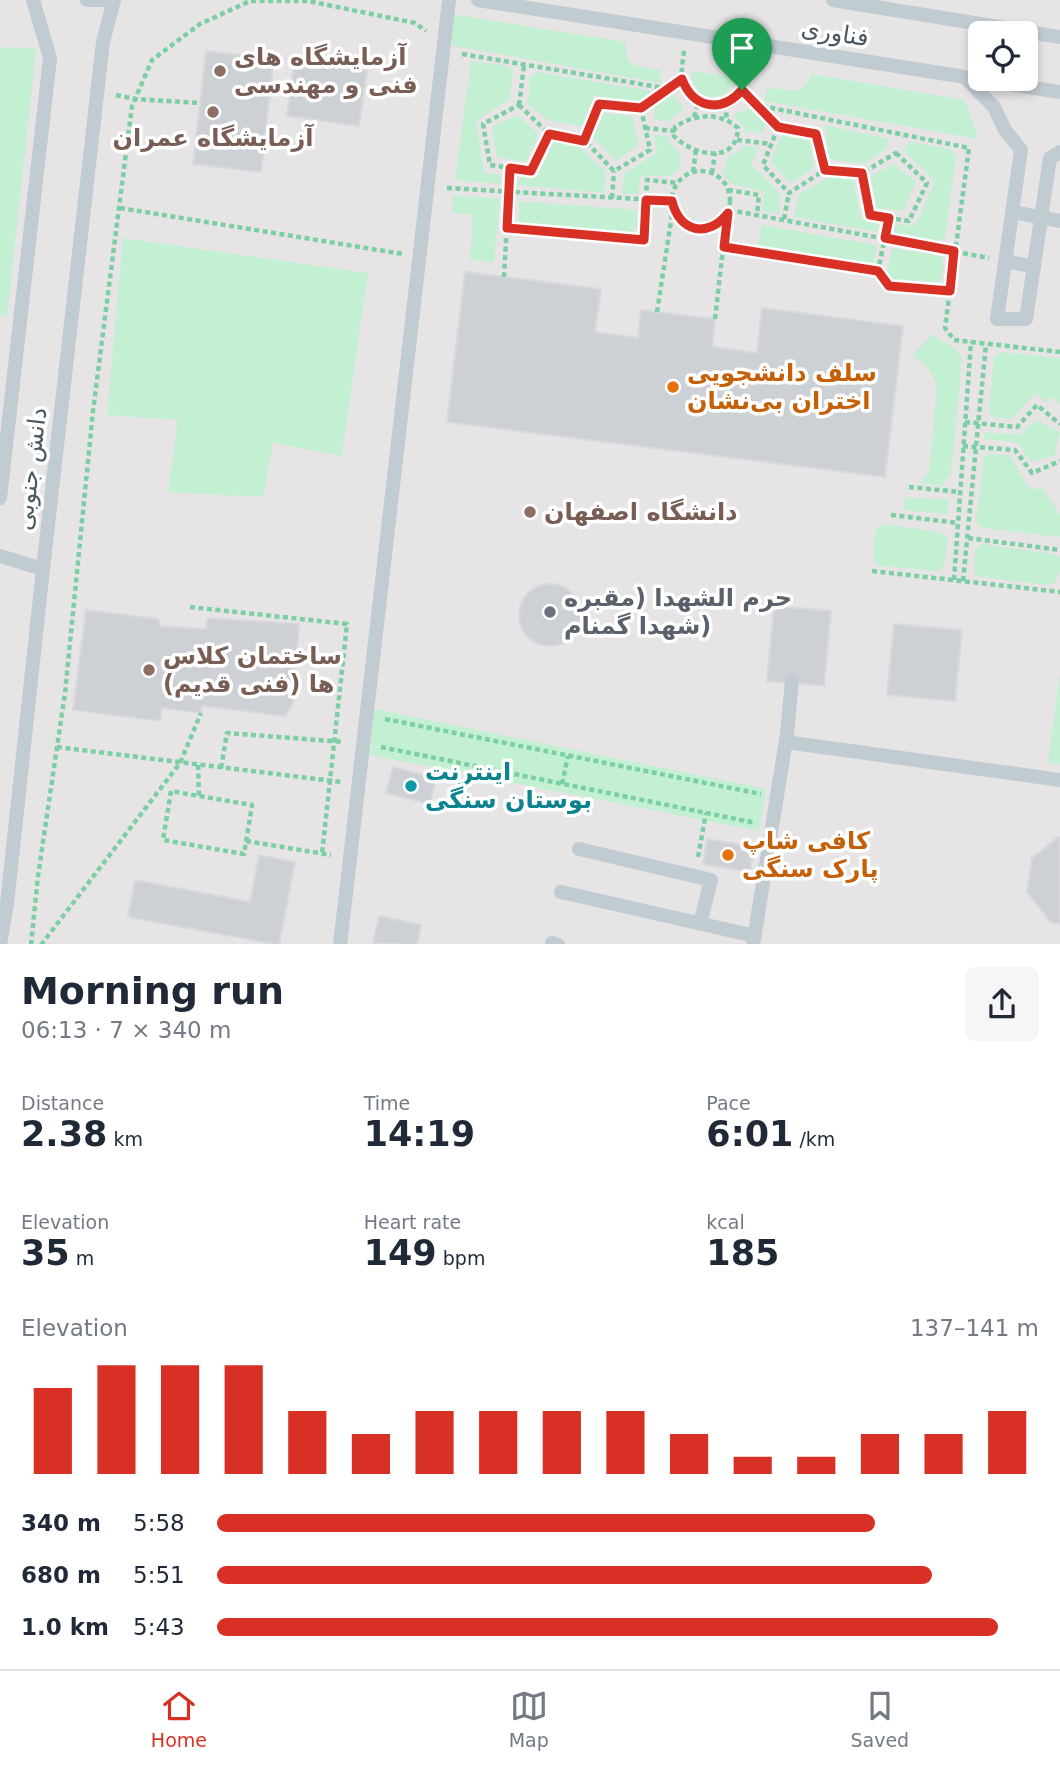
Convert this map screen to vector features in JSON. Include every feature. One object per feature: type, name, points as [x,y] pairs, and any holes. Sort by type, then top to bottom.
[{"type":"lane","name":"دانش جنوبی","points":[[0,498],[50,58],[33,0]]},
{"type":"lane","points":[[86,0],[106,0]]},
{"type":"lane","name":"دانش جنوبی","points":[[0,944],[8,904],[103,42],[114,0]]},
{"type":"lane","points":[[340,944],[449,0]]},
{"type":"lane","name":"فناوری","points":[[478,0],[1060,92]]},
{"type":"lane","name":"فناوری","points":[[833,0],[1060,37]]},
{"type":"lane","points":[[965,77],[994,107],[1005,131],[1021,150],[997,319],[1026,319],[1050,158],[1060,152]]},
{"type":"lane","points":[[1013,212],[1060,221]]},
{"type":"lane","points":[[1006,261],[1034,267]]},
{"type":"lane","points":[[0,556],[43,569]]},
{"type":"lane","points":[[561,892],[700,924],[754,940],[786,742],[792,681]]},
{"type":"lane","points":[[786,742],[1060,780]]},
{"type":"lane","points":[[579,849],[711,880],[700,924]]},
{"type":"path","points":[[31,944],[38,876],[65,693],[93,411],[132,106],[152,60],[200,24],[250,1],[309,1],[415,23],[452,52],[670,89]]},
{"type":"path","points":[[519,106],[524,65]]},
{"type":"path","points":[[682,68],[686,90],[699,101],[714,106],[735,99],[746,80]]},
{"type":"path","points":[[584,141],[599,104],[641,108],[682,79]]},
{"type":"path","points":[[742,90],[778,127],[816,134],[825,170]]},
{"type":"path","points":[[98,92],[135,99],[200,103]]},
{"type":"path","points":[[694,117],[699,101]]},
{"type":"path","points":[[725,104],[727,120]]},
{"type":"path","points":[[757,105],[969,148],[945,328],[954,340],[1060,352]]},
{"type":"path","points":[[519,106],[549,134],[584,141],[614,171],[612,198]]},
{"type":"path","points":[[519,106],[483,124],[490,165],[531,171],[549,134]]},
{"type":"path","points":[[614,171],[650,150],[641,108]]},
{"type":"path","points":[[711,116],[727,120],[738,128],[737,141],[724,152],[715,153],[682,145],[674,136],[675,127],[694,117],[711,116]]},
{"type":"path","points":[[778,127],[763,165],[789,192]]},
{"type":"path","points":[[645,128],[675,131]]},
{"type":"path","points":[[737,141],[772,144]]},
{"type":"path","points":[[693,172],[695,150]]},
{"type":"path","points":[[712,173],[715,153]]},
{"type":"path","points":[[784,220],[789,192],[825,170],[862,173],[896,153],[927,183],[909,221],[870,215],[862,173]]},
{"type":"path","points":[[504,277],[510,168]]},
{"type":"path","points":[[657,312],[678,183],[693,172],[703,171],[720,178],[728,190],[730,204],[715,319]]},
{"type":"path","points":[[507,228],[644,240],[647,180],[678,183]]},
{"type":"path","points":[[447,188],[673,204]]},
{"type":"path","points":[[728,190],[759,195],[757,215]]},
{"type":"path","points":[[673,204],[679,219],[695,229],[714,226],[728,211]]},
{"type":"path","points":[[120,208],[419,257]]},
{"type":"path","points":[[728,211],[1006,261]]},
{"type":"path","points":[[878,271],[889,218]]},
{"type":"path","points":[[724,247],[878,271],[889,286],[950,291]]},
{"type":"path","points":[[954,580],[971,342]]},
{"type":"path","points":[[963,581],[986,344]]},
{"type":"path","points":[[965,422],[1017,427],[1037,405],[1060,424]]},
{"type":"path","points":[[963,446],[1015,450],[1032,473],[1060,461]]},
{"type":"path","points":[[909,487],[960,492]]},
{"type":"path","points":[[891,515],[958,523]]},
{"type":"path","points":[[968,538],[1060,550]]},
{"type":"path","points":[[872,571],[1060,592]]},
{"type":"path","points":[[190,607],[346,624],[322,854]]},
{"type":"path","points":[[41,944],[180,763],[201,713]]},
{"type":"path","points":[[367,716],[769,796]]},
{"type":"path","points":[[221,768],[227,733],[363,744],[765,825]]},
{"type":"path","points":[[57,747],[359,785]]},
{"type":"path","points":[[562,784],[568,756]]},
{"type":"path","points":[[198,765],[198,796]]},
{"type":"path","points":[[171,791],[198,796],[253,805],[244,854],[163,841],[171,791]]},
{"type":"path","points":[[694,876],[706,813]]},
{"type":"path","points":[[246,841],[350,859]]},
{"type":"shaded area","name":"دانشگاه اصفهان","points":[[0,0],[1060,0],[1060,944],[0,944]]},
{"type":"green space","points":[[453,14],[625,42],[628,61],[634,65],[660,70],[661,83],[448,45]]},
{"type":"green space","points":[[0,47],[36,49],[7,316],[0,315]]},
{"type":"green space","points":[[471,61],[508,66],[513,72],[509,100],[476,120],[484,173],[501,174],[501,184],[455,180]]},
{"type":"green space","points":[[691,71],[735,77],[725,93],[710,97],[697,89]]},
{"type":"green space","points":[[537,72],[651,91],[642,102],[594,96],[582,126],[550,121],[527,104],[530,89],[528,79]]},
{"type":"green space","points":[[811,74],[964,100],[979,139],[764,101],[768,88],[799,91],[807,84]]},
{"type":"green space","points":[[673,95],[684,109],[668,121],[655,120],[654,105]]},
{"type":"green space","points":[[749,109],[766,123],[761,133],[745,131],[744,126],[733,115]]},
{"type":"green space","points":[[605,113],[632,116],[639,144],[616,161],[593,138]]},
{"type":"green space","points":[[518,115],[538,134],[526,162],[497,157],[491,127]]},
{"type":"green space","points":[[825,125],[889,139],[887,149],[863,164],[829,159]]},
{"type":"green space","points":[[654,135],[667,136],[680,153],[681,166],[671,176],[641,176],[638,194],[622,194],[624,174],[657,153]]},
{"type":"green space","points":[[782,135],[810,141],[814,167],[790,184],[771,161]]},
{"type":"green space","points":[[554,141],[576,144],[606,172],[604,193],[517,185],[519,177],[538,177]]},
{"type":"green space","points":[[909,142],[950,149],[956,158],[945,237],[936,243],[893,235],[895,224],[915,226],[935,182],[903,150]]},
{"type":"green space","points":[[743,145],[759,148],[751,164],[781,195],[779,214],[762,211],[764,192],[732,184],[723,174],[728,157],[739,152]]},
{"type":"green space","points":[[894,164],[916,182],[903,211],[877,208],[871,176]]},
{"type":"green space","points":[[831,176],[853,178],[861,219],[879,223],[877,232],[794,217],[799,194]]},
{"type":"green space","points":[[453,195],[500,199],[494,262],[470,260],[473,215],[452,213]]},
{"type":"green space","points":[[519,201],[637,210],[637,225],[631,233],[519,223]]},
{"type":"green space","points":[[762,225],[877,245],[873,266],[758,245]]},
{"type":"green space","points":[[123,238],[368,273],[342,456],[273,443],[263,497],[168,492],[178,420],[107,415]]},
{"type":"green space","points":[[892,248],[941,256],[944,264],[941,282],[892,279],[887,274]]},
{"type":"green space","points":[[932,335],[954,348],[962,360],[951,474],[941,486],[920,483],[929,472],[937,384],[928,368],[913,355]]},
{"type":"green space","points":[[1002,352],[1060,358],[1060,405],[1053,396],[1046,402],[1035,393],[1012,419],[992,417],[989,411],[994,357]]},
{"type":"green space","points":[[1036,420],[1060,432],[1054,456],[1031,462],[1018,443],[984,439],[985,432],[1019,435]]},
{"type":"green space","points":[[990,454],[1010,455],[1028,487],[1036,490],[1041,486],[1060,515],[1060,537],[983,528],[976,522],[984,457]]},
{"type":"green space","points":[[905,497],[949,500],[948,514],[904,510]]},
{"type":"green space","points":[[883,524],[938,532],[948,537],[944,565],[937,571],[880,566],[873,560],[875,531]]},
{"type":"green space","points":[[982,544],[1052,554],[1060,557],[1060,571],[1055,582],[1049,585],[980,577],[974,572],[975,551]]},
{"type":"green space","points":[[1060,673],[1060,764],[1048,763]]},
{"type":"green space","points":[[374,709],[766,789],[759,831],[370,755]]},
{"type":"building","points":[[206,51],[274,59],[261,172],[193,164]]},
{"type":"building","points":[[294,62],[367,71],[359,126],[287,116]]},
{"type":"building","name":"سلف دانشجویی اختران بی‌نشان","points":[[465,272],[601,289],[595,332],[638,338],[641,310],[715,319],[712,347],[757,353],[762,308],[903,326],[885,477],[447,422]]},
{"type":"building","name":"حرم الشهدا (مقبره شهدا گمنام)","points":[[544,584],[556,584],[572,593],[579,603],[579,627],[572,637],[556,646],[544,646],[533,641],[524,632],[519,621],[519,609],[524,598],[533,589]]},
{"type":"building","points":[[774,606],[831,611],[824,686],[767,681]]},
{"type":"building","points":[[86,610],[158,619],[160,626],[206,629],[207,618],[299,624],[293,703],[285,716],[202,706],[201,713],[162,708],[160,721],[73,710]]},
{"type":"building","points":[[894,624],[962,630],[955,701],[887,695]]},
{"type":"building","name":"اینترنت بوستان سنگی","points":[[393,767],[436,778],[430,804],[386,793]]},
{"type":"building","points":[[1058,837],[1060,924],[1051,922],[1027,892],[1032,858]]},
{"type":"building","name":"کافی شاپ پارک سنگی","points":[[707,839],[754,847],[750,872],[703,864]]},
{"type":"building","points":[[259,855],[295,862],[279,944],[128,917],[135,880],[250,902]]},
{"type":"building","points":[[379,916],[421,925],[417,944],[373,943]]},
{"type":"place","name":"آزمایشگاه های فنی و مهندسی","points":[[220,71]]},
{"type":"place","name":"آزمایشگاه عمران","points":[[213,112]]},
{"type":"place","name":"سلف دانشجویی اختران بی‌نشان","points":[[673,387]]},
{"type":"place","name":"دانشگاه اصفهان","points":[[530,512]]},
{"type":"place","name":"حرم الشهدا (مقبره شهدا گمنام)","points":[[550,612]]},
{"type":"place","name":"ساختمان کلاس ها (فنی قدیم)","points":[[149,670]]},
{"type":"place","name":"اینترنت بوستان سنگی","points":[[411,786]]},
{"type":"place","name":"کافی شاپ پارک سنگی","points":[[728,855]]},
{"type":"route","points":[[682,79],[686,90],[694,98],[714,106],[735,99],[742,90],[778,127],[816,134],[825,170],[862,173],[870,215],[889,218],[885,238],[954,251],[950,291],[889,286],[878,271],[724,247],[728,213],[714,226],[695,229],[679,219],[672,201],[646,200],[644,240],[507,228],[510,168],[531,171],[549,134],[584,141],[599,104],[641,108],[682,79]]}]
